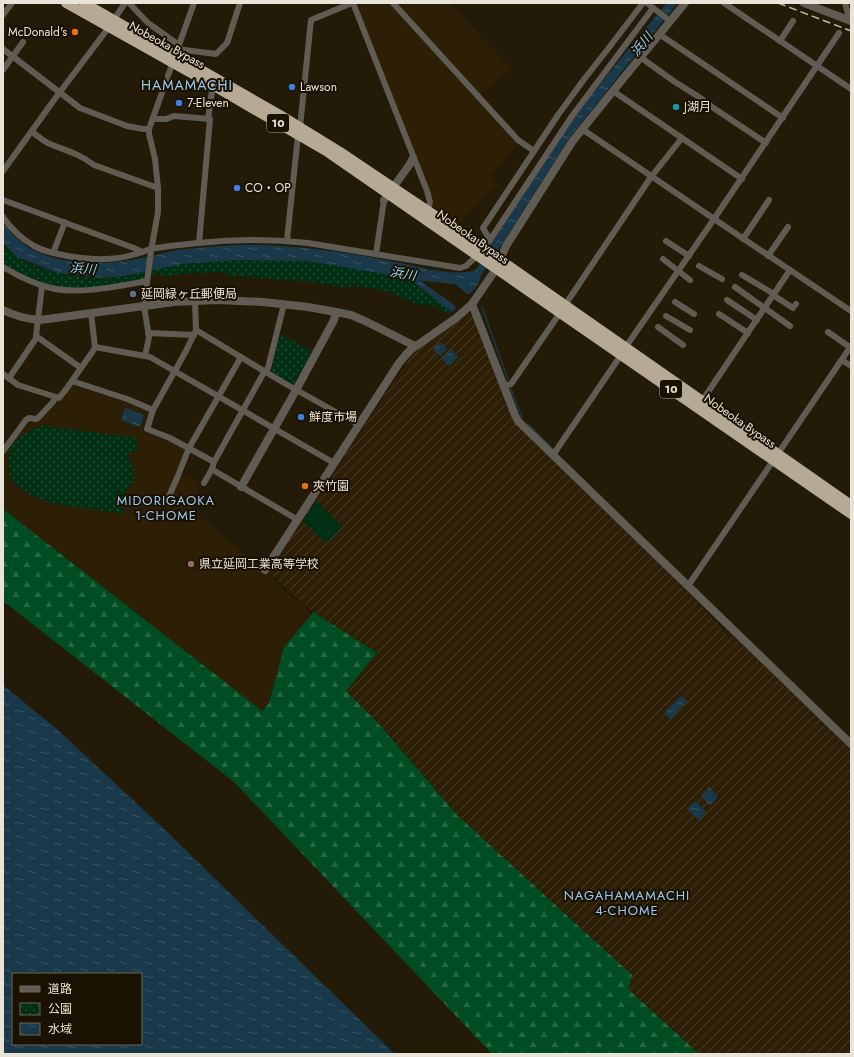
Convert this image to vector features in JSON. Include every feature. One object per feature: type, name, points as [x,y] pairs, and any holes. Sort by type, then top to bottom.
[{"type":"highway","name":"Nobeoka Bypass","points":[[66,3],[176,52],[299,131],[388,194],[482,254],[776,457],[851,504]]},
{"type":"highway","name":"Nobeoka Bypass","points":[[84,3],[111,24]]},
{"type":"highway","name":"Nobeoka Bypass","points":[[176,52],[214,86],[299,131]]},
{"type":"highway","name":"Nobeoka Bypass","points":[[388,194],[428,210],[482,254]]},
{"type":"highway","name":"Nobeoka Bypass","points":[[623,351],[702,401],[851,514]]},
{"type":"street","points":[[3,15],[12,3]]},
{"type":"street","points":[[3,171],[54,100],[128,3],[176,52],[216,54],[227,44],[240,3]]},
{"type":"street","points":[[145,356],[149,336],[144,306],[151,250],[158,212],[158,188],[155,159],[149,129],[194,3]]},
{"type":"street","points":[[286,240],[311,20],[353,3],[427,191],[430,202],[428,210]]},
{"type":"street","points":[[393,3],[518,140],[534,152]]},
{"type":"street","points":[[490,240],[483,228],[585,78],[643,3]]},
{"type":"street","points":[[647,3],[669,20]]},
{"type":"street","points":[[265,570],[399,363],[415,346],[456,318],[472,304],[495,263],[572,142],[669,20],[685,3]]},
{"type":"street","points":[[724,3],[851,89]]},
{"type":"street","points":[[804,3],[851,21]]},
{"type":"street","points":[[845,3],[851,21]]},
{"type":"street","points":[[3,217],[14,230],[35,246],[53,253],[85,258],[105,260],[122,258],[151,250],[230,240],[286,240],[460,268],[466,266],[482,254],[572,116],[655,9]]},
{"type":"street","points":[[780,41],[793,21]]},
{"type":"street","points":[[553,455],[742,179],[839,33]]},
{"type":"street","points":[[659,34],[783,118]]},
{"type":"street","points":[[3,70],[23,42]]},
{"type":"street","points":[[3,49],[80,108],[127,126],[149,129]]},
{"type":"street","points":[[640,57],[766,143]]},
{"type":"street","points":[[199,243],[210,119],[208,119],[214,86]]},
{"type":"street","points":[[612,91],[742,179]]},
{"type":"street","points":[[153,119],[166,119],[174,116],[208,119]]},
{"type":"street","points":[[582,129],[851,311]]},
{"type":"street","points":[[32,132],[48,144],[78,154],[94,165],[158,188]]},
{"type":"street","points":[[504,386],[511,384],[652,177],[682,138]]},
{"type":"street","points":[[376,254],[388,194],[413,158]]},
{"type":"street","points":[[3,200],[142,252]]},
{"type":"street","points":[[743,239],[769,200]]},
{"type":"street","points":[[53,253],[65,222]]},
{"type":"street","points":[[768,256],[788,227]]},
{"type":"street","points":[[666,241],[689,256]]},
{"type":"street","points":[[663,259],[690,280]]},
{"type":"street","points":[[665,270],[669,264]]},
{"type":"street","points":[[699,266],[722,279]]},
{"type":"street","points":[[3,267],[42,286],[63,290],[92,290],[147,278]]},
{"type":"street","points":[[702,401],[790,270]]},
{"type":"street","points":[[742,275],[794,308],[796,304]]},
{"type":"street","points":[[42,286],[37,337],[6,376],[18,385],[59,398],[94,351],[95,347],[91,313]]},
{"type":"street","points":[[735,287],[790,326]]},
{"type":"street","points":[[3,310],[24,318],[38,320],[195,300],[237,300],[284,304],[351,315],[415,346]]},
{"type":"street","points":[[195,300],[195,333],[153,410],[147,429],[170,438],[214,462]]},
{"type":"street","points":[[727,300],[757,320]]},
{"type":"street","points":[[675,302],[694,314]]},
{"type":"street","points":[[204,483],[242,411],[268,368],[284,304]]},
{"type":"street","points":[[472,304],[518,421],[851,744]]},
{"type":"street","points":[[241,487],[334,320],[336,312]]},
{"type":"street","points":[[719,314],[748,332]]},
{"type":"street","points":[[666,316],[690,330]]},
{"type":"street","points":[[658,327],[683,345]]},
{"type":"street","points":[[688,586],[851,347],[828,332]]},
{"type":"street","points":[[148,333],[195,333],[242,357],[359,425]]},
{"type":"street","points":[[37,337],[81,368]]},
{"type":"street","points":[[95,347],[150,358],[334,463]]},
{"type":"street","points":[[169,496],[178,478],[189,448],[242,357]]},
{"type":"street","points":[[842,360],[851,366]]},
{"type":"street","points":[[72,381],[127,399],[153,410]]},
{"type":"street","points":[[3,451],[26,420],[29,418],[38,418],[56,397]]},
{"type":"street","points":[[212,469],[298,520]]},
{"type":"shaded area","points":[[390,3],[518,144],[492,175],[498,185],[458,224],[435,211],[356,4]]},
{"type":"shaded area","points":[[395,3],[450,3],[511,68],[480,96]]},
{"type":"shaded area","points":[[468,314],[475,315],[512,415],[653,556],[728,635],[735,638],[851,749],[851,1054],[699,1054],[628,989],[457,815],[377,722],[346,691],[377,653],[313,612],[268,572],[408,362],[406,360],[417,349]]},
{"type":"shaded area","points":[[72,385],[149,411],[143,432],[166,439],[186,449],[178,470],[201,484],[189,506],[312,614],[284,647],[269,703],[262,711],[3,509],[3,454],[29,423],[38,422],[49,412]]},
{"type":"green space","points":[[3,245],[24,261],[57,273],[79,277],[100,278],[118,277],[145,271],[145,275],[142,280],[94,288],[75,289],[57,287],[33,279],[3,264]]},
{"type":"green space","points":[[263,259],[333,264],[408,278],[452,312],[449,314],[436,307],[411,302],[386,291],[360,286],[343,287],[304,281],[230,276],[225,272],[164,276],[159,273],[152,275],[153,270],[179,264],[207,261]]},
{"type":"green space","points":[[280,334],[312,351],[293,385],[271,372]]},
{"type":"green space","points":[[39,426],[137,438],[136,452],[127,452],[133,467],[134,475],[132,484],[123,495],[122,514],[63,505],[42,500],[29,494],[12,481],[9,474],[8,463],[11,448],[23,435]]},
{"type":"green space","points":[[316,501],[342,527],[326,543],[303,521]]},
{"type":"green space","points":[[3,509],[262,711],[269,703],[284,647],[313,612],[377,653],[346,691],[377,722],[457,815],[632,975],[628,989],[699,1054],[492,1054],[234,782],[3,601]]},
{"type":"water","name":"浜川","points":[[667,3],[678,3],[568,140],[481,275],[479,283],[469,295],[455,284],[423,281],[423,283],[453,304],[456,308],[452,312],[408,278],[307,261],[235,260],[182,264],[130,275],[102,278],[58,273],[17,257],[3,243],[3,224],[26,246],[35,251],[54,258],[85,263],[116,262],[183,249],[234,245],[272,245],[343,253],[448,272],[458,273],[476,270],[520,197],[569,122]]},
{"type":"water","points":[[440,342],[447,349],[440,356],[433,349]]},
{"type":"water","points":[[451,349],[458,357],[449,366],[442,359]]},
{"type":"water","points":[[125,408],[144,415],[140,427],[121,420]]},
{"type":"water","points":[[3,685],[58,730],[162,827],[395,1054],[3,1054]]},
{"type":"water","points":[[681,696],[687,701],[670,719],[664,713]]},
{"type":"water","points":[[709,787],[718,797],[710,805],[701,796]]},
{"type":"water","points":[[695,801],[706,812],[699,820],[687,809]]},
{"type":"waterway","points":[[482,307],[508,380]]},
{"type":"waterway","points":[[511,389],[522,417]]},
{"type":"waterway","points":[[528,424],[553,449]]},
{"type":"railway","points":[[778,3],[851,31]]},
{"type":"place","name":"McDonald's","points":[[75,32]]},
{"type":"place","name":"Lawson","points":[[292,87]]},
{"type":"place","name":"7-Eleven","points":[[179,103]]},
{"type":"place","name":"J湖月","points":[[676,107]]},
{"type":"place","name":"CO・OP","points":[[237,188]]},
{"type":"place","name":"延岡緑ヶ丘郵便局","points":[[133,294]]},
{"type":"place","name":"鮮度市場","points":[[301,417]]},
{"type":"place","name":"夾竹園","points":[[305,486]]},
{"type":"place","name":"県立延岡工業高等学校","points":[[191,564]]},
{"type":"district","name":"HAMAMACHI","points":[[187,85]]},
{"type":"district","name":"MIDORIGAOKA 1-CHOME","points":[[166,508]]},
{"type":"district","name":"NAGAHAMAMACHI 4-CHOME","points":[[627,902]]}]
